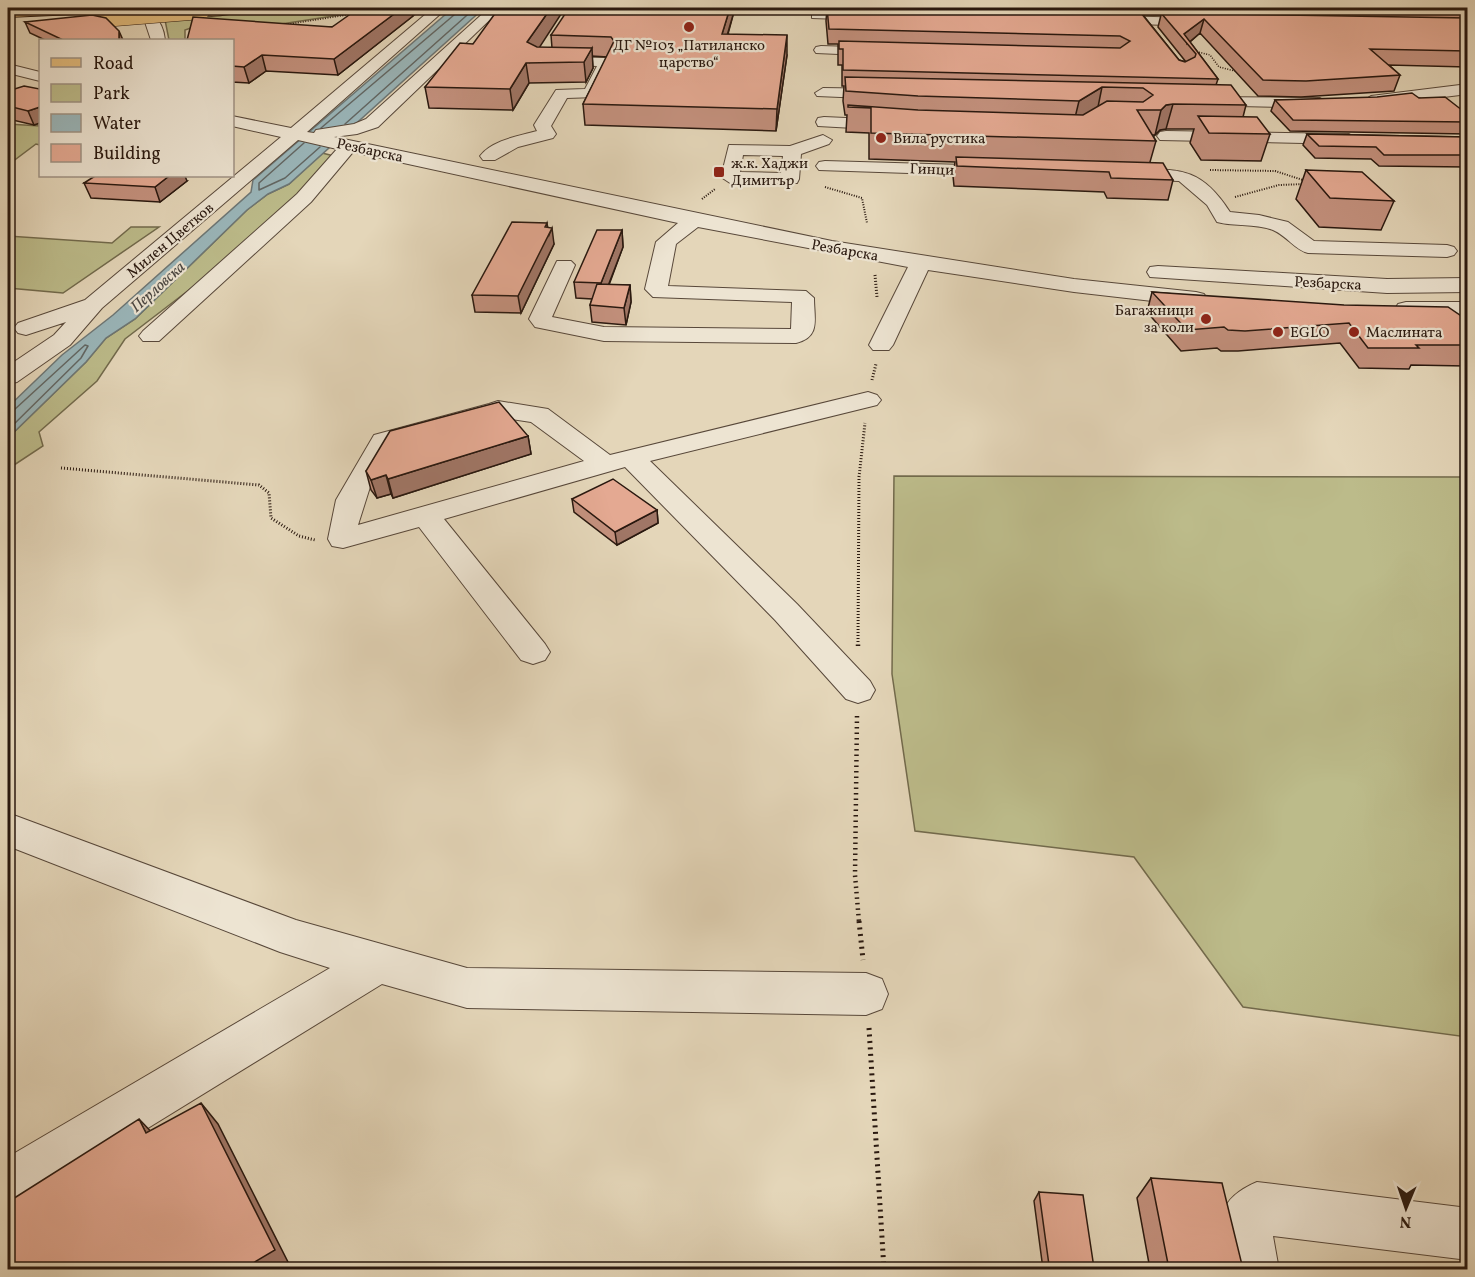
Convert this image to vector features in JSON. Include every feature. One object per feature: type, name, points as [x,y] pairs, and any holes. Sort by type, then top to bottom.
[{"type":"main road","points":[[8,23],[99,15],[120,8]]},
{"type":"main road","points":[[8,13],[99,15],[202,12],[239,8]]},
{"type":"street","points":[[133,8],[142,11],[154,22],[158,39]]},
{"type":"street","name":"Милен Цветков","points":[[8,377],[62,340],[94,303],[210,207],[299,126],[440,8]]},
{"type":"street","points":[[151,336],[304,198],[353,137],[372,123],[496,8]]},
{"type":"street","points":[[819,28],[880,16]]},
{"type":"street","points":[[1104,38],[1090,17],[1143,21],[1219,22]]},
{"type":"street","points":[[1143,21],[1161,44]]},
{"type":"street","points":[[819,28],[904,52]]},
{"type":"street","points":[[819,28],[825,187]]},
{"type":"street","points":[[489,156],[512,143],[547,134],[542,125],[549,118],[562,93],[590,94],[607,62],[539,61],[549,45]]},
{"type":"street","points":[[8,68],[39,77]]},
{"type":"street","points":[[24,73],[39,68]]},
{"type":"street","points":[[822,79],[906,95]]},
{"type":"street","points":[[1399,113],[1365,105],[1467,89]]},
{"type":"street","points":[[1181,101],[1338,108],[1283,114]]},
{"type":"street","name":"Резбарска","points":[[234,121],[299,126],[353,137],[694,220],[830,248],[997,276],[1218,300]]},
{"type":"street","points":[[1157,121],[1180,165],[1214,202],[1224,218],[1261,219],[1298,234],[1308,247],[1447,251]]},
{"type":"street","points":[[792,151],[823,131],[875,123],[905,127]]},
{"type":"street","points":[[1166,136],[1363,139]]},
{"type":"street","name":"Резбарска","points":[[353,137],[443,146]]},
{"type":"street","points":[[466,151],[523,163]]},
{"type":"street","points":[[1113,167],[1180,165]]},
{"type":"street","name":"Гинци","points":[[825,166],[1016,171]]},
{"type":"street","points":[[564,265],[540,319],[543,322],[604,334],[796,336],[802,333],[803,298],[798,296],[661,292],[656,289],[666,242],[694,220]]},
{"type":"street","points":[[880,345],[921,263]]},
{"type":"street","name":"Резбарска","points":[[1141,270],[1198,276],[1387,286],[1467,285]]},
{"type":"street","points":[[27,328],[94,303]]},
{"type":"street","points":[[1384,308],[1467,309]]},
{"type":"street","points":[[858,690],[786,612],[618,461],[539,415],[498,409],[383,441],[359,481],[342,519],[343,539],[618,461],[868,400]]},
{"type":"street","points":[[426,516],[533,652]]},
{"type":"street","points":[[8,829],[296,939],[467,988],[866,994]]},
{"type":"street","points":[[8,1185],[378,963]]},
{"type":"street","points":[[1253,1269],[1245,1223],[1257,1208],[1467,1234]]},
{"type":"path","points":[[277,27],[306,20],[360,13]]},
{"type":"path","points":[[1161,44],[1210,55],[1219,68],[1239,72]]},
{"type":"path","points":[[1180,165],[1275,171],[1313,183],[1279,185],[1214,202]]},
{"type":"path","points":[[825,187],[862,198],[867,223]]},
{"type":"path","points":[[880,345],[868,400],[859,477],[855,875],[866,994],[884,1269]]},
{"type":"path","points":[[61,468],[259,485],[269,493],[271,518],[299,536],[322,541],[343,539]]},
{"type":"green space","points":[[272,8],[386,8],[268,26],[205,23],[185,30],[185,39],[169,39],[165,20]]},
{"type":"green space","points":[[8,124],[39,126],[39,145],[36,144],[8,165]]},
{"type":"green space","points":[[322,153],[334,156],[294,201],[215,270],[125,339],[97,381],[39,432],[43,446],[8,469],[8,438],[86,362],[106,338],[135,319],[247,210],[268,194],[289,184]]},
{"type":"green space","points":[[131,227],[159,227],[63,293],[8,288],[8,236],[112,243]]},
{"type":"green space","points":[[894,476],[1467,477],[1467,1037],[1243,1007],[1134,857],[915,831],[892,674]]},
{"type":"water","name":"Перловска","points":[[453,8],[484,8],[289,184],[268,194],[247,210],[135,319],[106,338],[86,362],[8,438],[8,407],[62,355],[113,315],[251,192],[253,180]]},
{"type":"building","points":[[359,8],[402,8],[334,59],[262,55],[244,67],[234,66],[234,39],[187,39],[193,17],[332,27]]},
{"type":"building","points":[[499,8],[551,8],[527,42],[537,47],[592,48],[584,62],[526,63],[510,89],[425,87],[460,43],[473,44]]},
{"type":"building","points":[[569,8],[730,8],[722,34],[787,35],[777,109],[583,104],[614,41],[611,37],[551,35]]},
{"type":"building","points":[[827,8],[1141,13],[1179,60],[1185,62],[1195,57],[1196,54],[1161,13],[1467,18],[1467,51],[1370,49],[1400,75],[1306,81],[1263,80],[1204,19],[1184,34],[1218,79],[843,70],[843,49],[839,49],[839,41],[1120,48],[1130,41],[1120,36],[829,29]]},
{"type":"building","points":[[92,15],[106,18],[119,31],[119,39],[61,39],[25,22]]},
{"type":"building","points":[[845,77],[1231,85],[1246,105],[1173,104],[1166,105],[1161,110],[1137,110],[1156,141],[871,133],[871,108],[848,107],[848,105],[918,110],[1083,115],[1107,101],[1143,102],[1153,95],[1143,88],[1102,87],[1079,101],[918,96],[846,91]]},
{"type":"building","points":[[24,86],[39,89],[39,107],[28,111],[8,106],[8,91]]},
{"type":"building","points":[[1412,93],[1419,98],[1445,97],[1467,114],[1467,122],[1293,120],[1275,100],[1377,97]]},
{"type":"building","points":[[1198,116],[1257,117],[1270,134],[1209,133]]},
{"type":"building","points":[[1307,134],[1467,137],[1467,155],[1384,155],[1376,147],[1319,146]]},
{"type":"building","points":[[956,157],[1163,163],[1173,180],[1111,178],[1109,172],[957,166]]},
{"type":"building","points":[[1306,170],[1362,172],[1394,201],[1330,198]]},
{"type":"building","points":[[93,177],[168,177],[155,187],[84,183]]},
{"type":"building","points":[[512,222],[547,223],[545,227],[552,228],[518,296],[472,295]]},
{"type":"building","points":[[597,230],[622,230],[601,283],[574,282]]},
{"type":"building","points":[[597,284],[630,285],[624,308],[590,305]]},
{"type":"building","points":[[1152,292],[1344,305],[1448,307],[1467,320],[1467,330],[1462,329],[1467,336],[1467,345],[1368,348],[1349,323],[1245,331],[1228,330],[1224,327],[1187,330]]},
{"type":"building","points":[[499,402],[528,436],[388,479],[386,475],[371,480],[366,471],[390,431]]},
{"type":"building","points":[[613,479],[657,510],[615,532],[572,499]]},
{"type":"building","points":[[201,1103],[275,1250],[243,1269],[8,1269],[8,1202],[139,1119],[146,1133]]},
{"type":"building","points":[[1151,1178],[1222,1183],[1243,1269],[1169,1269]]},
{"type":"building","points":[[1039,1192],[1083,1195],[1094,1268],[1049,1265]]},
{"type":"building","points":[[699,1265],[741,1269],[698,1269]]},
{"type":"place","name":"ДГ №103 „Патиланско царство“","points":[[689,27]]},
{"type":"place","name":"Вила рустика","points":[[881,138]]},
{"type":"place","name":"ж.к. Хаджи Димитър","points":[[719,172]]},
{"type":"place","name":"Багажници за коли","points":[[1206,319]]},
{"type":"place","name":"EGLO","points":[[1278,332]]},
{"type":"place","name":"Маслината","points":[[1354,332]]}]
